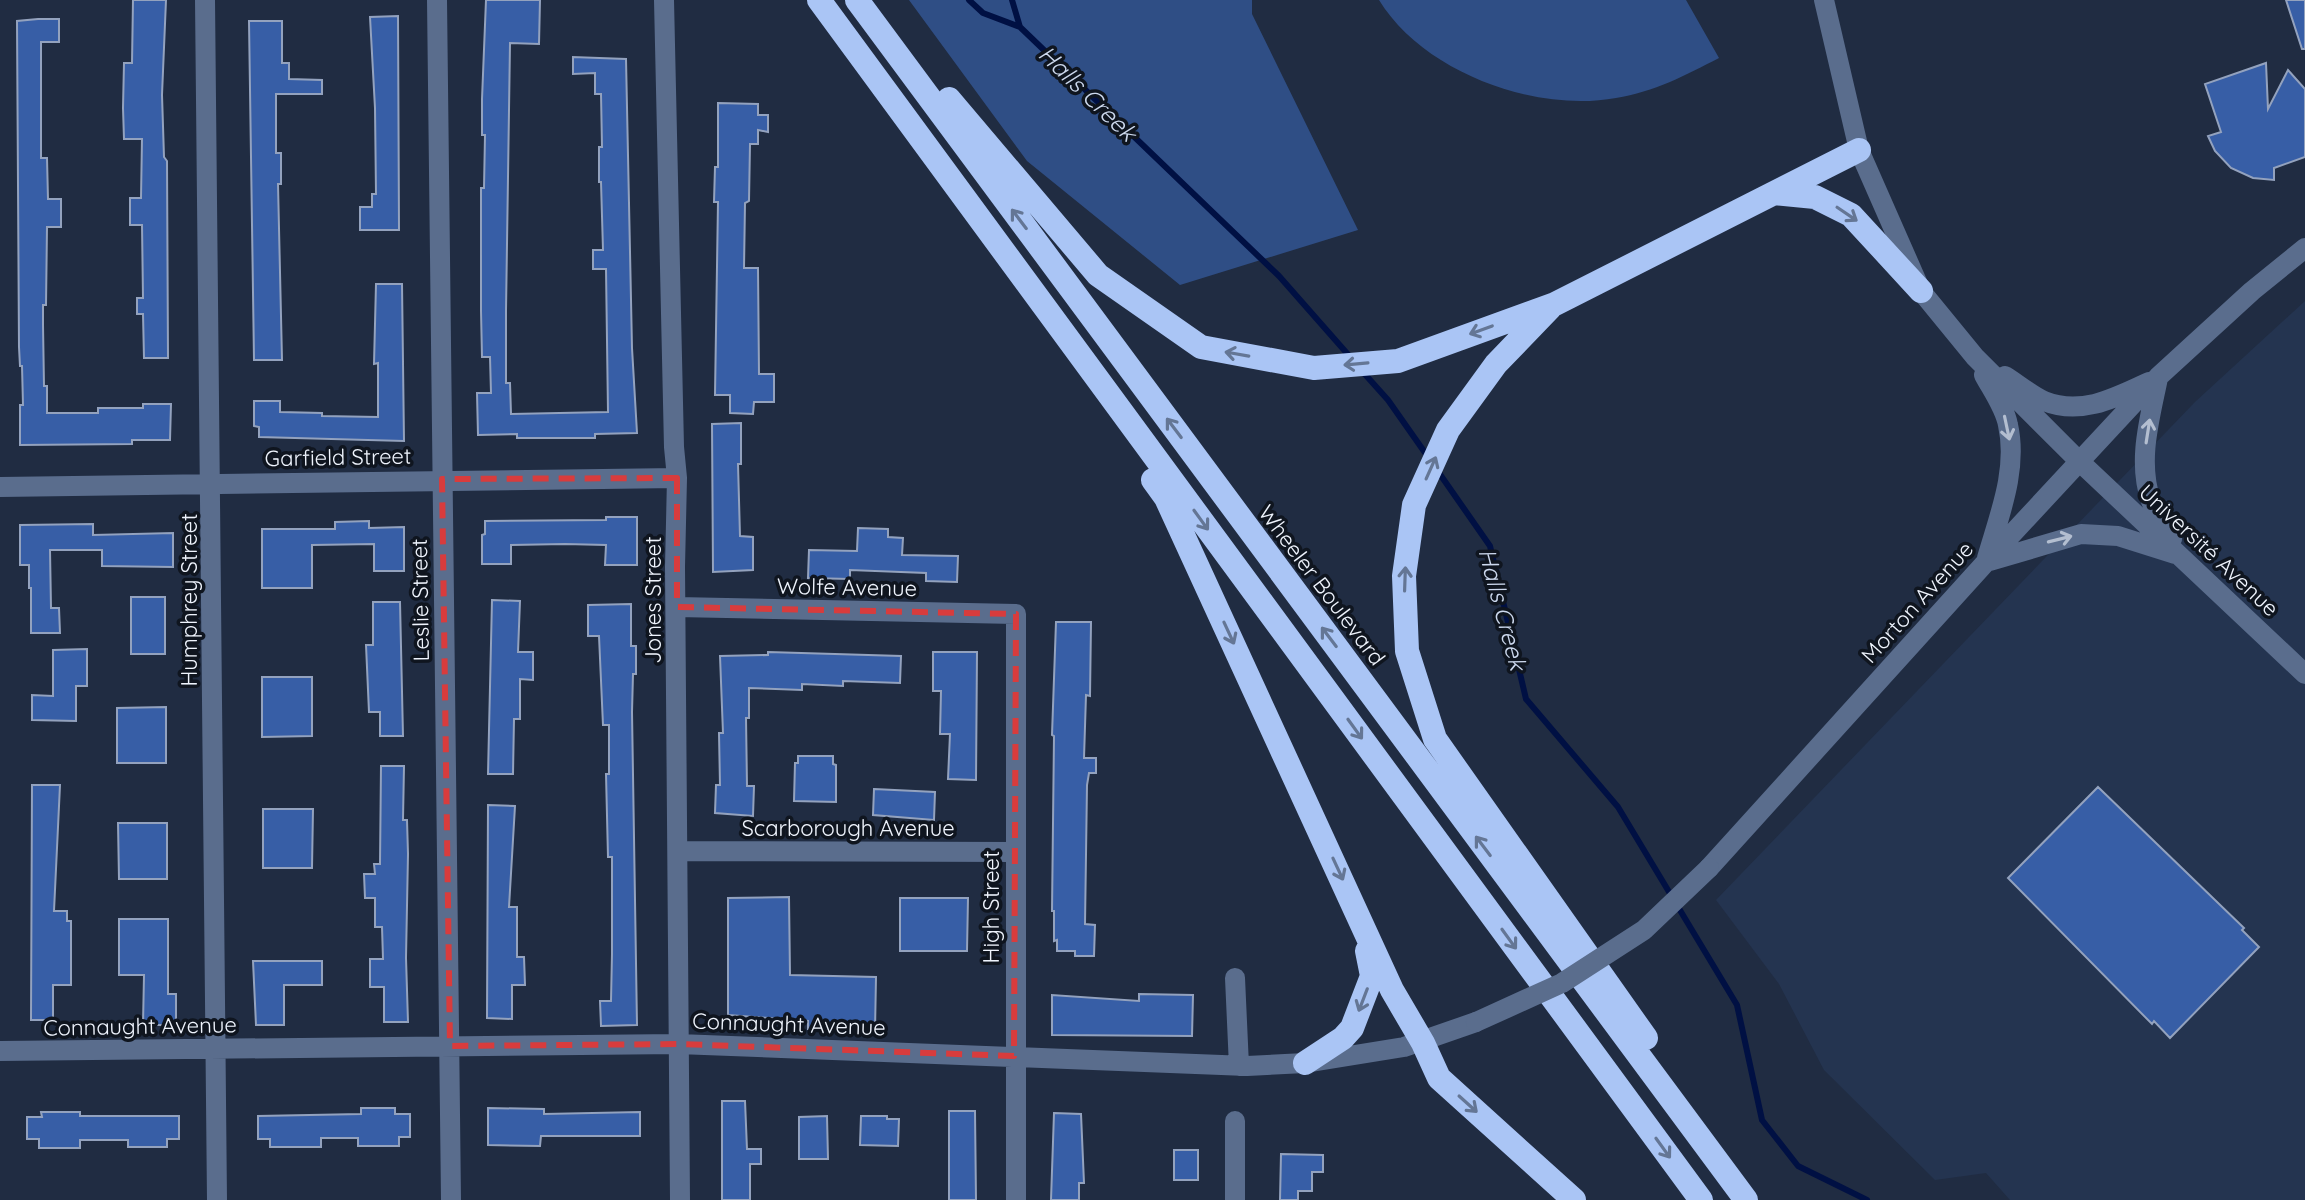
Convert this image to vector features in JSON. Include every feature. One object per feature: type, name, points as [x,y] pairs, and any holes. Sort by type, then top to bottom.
[{"type":"highway","name":"Wheeler Boulevard","points":[[857,0],[1746,1200]]},
{"type":"highway","points":[[864,0],[1098,275],[1201,347],[1314,368],[1398,361],[1555,304],[1859,150]]},
{"type":"highway","points":[[821,3],[861,77],[1166,498],[1349,892],[1361,925],[1439,1078],[1574,1200]]},
{"type":"highway","points":[[821,3],[1701,1200]]},
{"type":"highway","points":[[1774,193],[1815,197],[1851,215],[1921,291]]},
{"type":"highway","points":[[1555,304],[1496,364],[1448,430],[1414,505],[1404,576],[1407,651],[1435,739],[1649,1043],[1713,1156]]},
{"type":"highway","points":[[1305,1063],[1343,1038],[1352,1028],[1372,976],[1361,925]]},
{"type":"street","name":"Humphrey Street","points":[[205,0],[217,1200]]},
{"type":"street","name":"Leslie Street","points":[[437,0],[451,1200]]},
{"type":"street","name":"Jones Street","points":[[664,0],[677,478],[680,1200]]},
{"type":"street","points":[[1824,0],[1859,150],[1921,291],[1975,357],[2008,423],[2011,457],[2008,485],[1986,562]]},
{"type":"street","name":"Morton Avenue","points":[[1562,983],[1644,930],[1709,868],[2158,377],[2252,291],[2305,248]]},
{"type":"street","points":[[1975,357],[2043,400],[2072,408],[2104,403],[2158,377]]},
{"type":"street","name":"Université Avenue","points":[[1975,357],[2080,462],[2305,674]]},
{"type":"street","points":[[2158,377],[2146,437],[2145,478],[2152,504],[2182,556]]},
{"type":"street","name":"Garfield Street","points":[[0,487],[677,478]]},
{"type":"street","points":[[1986,562],[2081,534],[2118,536],[2182,556]]},
{"type":"street","name":"Wolfe Avenue","points":[[677,607],[1016,614]]},
{"type":"street","name":"High Street","points":[[1016,614],[1016,1200]]},
{"type":"street","name":"Scarborough Avenue","points":[[679,851],[1016,852]]},
{"type":"street","points":[[1235,978],[1239,1066]]},
{"type":"street","name":"Connaught Avenue","points":[[0,1051],[678,1044],[1239,1066],[1305,1063],[1423,1043],[1562,983]]},
{"type":"street","points":[[1235,1121],[1235,1200]]},
{"type":"highlighted area","points":[[677,478],[677,607],[1016,614],[1014,1056],[678,1044],[450,1046],[442,479]]},
{"type":"shaded area","points":[[909,0],[1252,0],[1252,14],[1358,230],[1180,285],[1027,161]]},
{"type":"shaded area","points":[[1379,0],[1686,0],[1719,58],[1643,92],[1584,101],[1551,99],[1517,93],[1452,67],[1423,48],[1398,25]]},
{"type":"shaded area","points":[[2305,301],[2305,1200],[2010,1200],[1986,1173],[1935,1180],[1824,1070],[1779,984],[1716,900],[2195,402]]},
{"type":"building","points":[[133,0],[166,0],[162,95],[164,157],[167,161],[168,358],[144,358],[143,314],[137,314],[137,298],[143,298],[142,225],[130,225],[130,198],[141,198],[142,139],[124,139],[123,108],[124,63],[132,63]]},
{"type":"building","points":[[486,0],[540,0],[539,44],[510,43],[506,383],[510,383],[511,414],[608,412],[606,269],[593,269],[593,250],[603,250],[599,182],[601,94],[595,94],[595,73],[573,74],[573,57],[626,59],[632,348],[637,433],[595,434],[595,438],[478,435],[477,393],[491,393],[490,357],[482,357],[481,311],[481,188],[484,188],[485,135],[482,135],[482,99]]},
{"type":"building","points":[[2286,0],[2305,0],[2305,49],[2302,49]]},
{"type":"building","points":[[398,16],[399,230],[360,230],[360,207],[372,207],[372,194],[376,194],[370,17]]},
{"type":"building","points":[[59,19],[59,42],[41,42],[41,158],[47,158],[48,199],[61,199],[61,227],[47,227],[43,325],[47,413],[98,413],[98,408],[143,408],[143,404],[171,404],[170,440],[132,440],[132,444],[20,445],[20,405],[23,405],[19,347],[17,21]]},
{"type":"building","points":[[249,21],[282,21],[282,63],[289,63],[289,79],[322,80],[322,94],[276,94],[276,153],[281,153],[281,184],[278,184],[282,360],[254,360]]},
{"type":"building","points":[[2266,63],[2268,109],[2288,70],[2305,89],[2305,157],[2274,168],[2274,180],[2253,178],[2231,168],[2215,151],[2208,136],[2221,132],[2205,84]]},
{"type":"building","points":[[718,103],[758,104],[758,115],[768,115],[768,132],[758,130],[758,144],[750,144],[744,268],[758,268],[759,374],[774,374],[774,402],[754,402],[753,414],[730,413],[730,395],[715,395],[718,202],[714,202],[715,167],[718,167]]},
{"type":"building","points":[[376,284],[402,284],[404,441],[259,437],[259,427],[254,426],[254,401],[280,401],[280,412],[378,417],[378,363],[374,364]]},
{"type":"building","points":[[741,423],[741,464],[738,464],[740,536],[753,537],[753,570],[713,572],[712,424]]},
{"type":"building","points":[[606,517],[637,517],[637,565],[605,565],[606,545],[565,544],[511,545],[511,564],[482,564],[485,521],[606,520]]},
{"type":"building","points":[[369,521],[369,528],[404,527],[404,571],[374,571],[374,544],[312,545],[312,588],[262,588],[262,529],[335,529],[335,522]]},
{"type":"building","points":[[93,524],[93,535],[173,533],[173,567],[102,566],[102,550],[50,550],[51,608],[59,608],[60,633],[31,633],[29,565],[20,565],[20,525]]},
{"type":"building","points":[[858,528],[888,529],[888,537],[903,538],[902,555],[958,556],[957,582],[926,581],[926,573],[850,570],[850,579],[808,578],[809,550],[857,551]]},
{"type":"building","points":[[131,597],[165,597],[165,654],[131,654]]},
{"type":"building","points":[[492,600],[520,601],[518,652],[533,652],[533,680],[520,679],[520,719],[514,719],[513,774],[488,774]]},
{"type":"building","points":[[373,602],[400,602],[403,736],[380,736],[380,712],[369,712],[366,645],[373,645]]},
{"type":"building","points":[[631,604],[631,646],[636,646],[632,712],[637,1025],[601,1026],[600,1001],[611,1001],[612,857],[608,857],[606,774],[609,774],[609,725],[603,725],[599,636],[588,636],[588,605]]},
{"type":"building","points":[[1056,622],[1091,622],[1090,696],[1086,695],[1084,758],[1096,758],[1096,773],[1089,773],[1087,785],[1085,924],[1095,925],[1094,956],[1075,956],[1075,951],[1057,951],[1057,940],[1054,941],[1052,735]]},
{"type":"building","points":[[87,649],[87,686],[76,686],[76,721],[32,720],[32,695],[53,696],[53,650]]},
{"type":"building","points":[[768,652],[901,656],[900,683],[843,681],[843,686],[802,684],[802,690],[749,688],[747,786],[754,786],[753,816],[715,813],[716,785],[720,785],[719,733],[723,733],[720,656],[768,655]]},
{"type":"building","points":[[933,652],[977,652],[976,780],[948,779],[950,734],[940,734],[941,691],[933,691]]},
{"type":"building","points":[[262,677],[312,677],[312,736],[262,737]]},
{"type":"building","points":[[166,707],[166,763],[117,763],[117,708]]},
{"type":"building","points":[[798,756],[833,756],[833,764],[836,765],[836,802],[794,801]]},
{"type":"building","points":[[381,766],[404,766],[403,820],[407,820],[408,854],[408,1022],[384,1022],[384,987],[370,987],[370,959],[383,959],[382,927],[375,927],[375,898],[365,898],[364,874],[375,874],[374,864],[380,864]]},
{"type":"building","points":[[32,785],[60,785],[54,911],[67,911],[67,921],[71,921],[71,985],[53,985],[53,1020],[31,1020]]},
{"type":"building","points":[[2098,787],[2244,928],[2242,930],[2259,947],[2170,1038],[2154,1021],[2152,1024],[2008,878]]},
{"type":"building","points":[[874,789],[935,792],[934,820],[873,815]]},
{"type":"building","points":[[488,805],[515,806],[509,907],[517,907],[517,957],[524,957],[525,985],[512,985],[512,1019],[487,1018]]},
{"type":"building","points":[[263,809],[313,809],[312,868],[263,868]]},
{"type":"building","points":[[118,823],[167,823],[167,879],[119,879]]},
{"type":"building","points":[[789,897],[790,975],[876,977],[875,1031],[808,1029],[808,1021],[728,1015],[728,898]]},
{"type":"building","points":[[900,898],[968,898],[967,951],[900,951]]},
{"type":"building","points":[[119,919],[168,919],[168,994],[176,994],[176,1025],[143,1025],[144,975],[119,975]]},
{"type":"building","points":[[253,961],[322,961],[322,985],[284,985],[284,1025],[256,1025]]},
{"type":"building","points":[[1139,994],[1193,995],[1192,1036],[1052,1035],[1052,995],[1139,1001]]},
{"type":"building","points":[[722,1101],[745,1101],[747,1149],[761,1149],[761,1164],[750,1164],[750,1200],[722,1200]]},
{"type":"building","points":[[361,1108],[395,1108],[395,1114],[410,1114],[410,1137],[399,1137],[399,1146],[358,1146],[358,1138],[321,1138],[321,1147],[270,1147],[270,1139],[258,1139],[258,1116],[361,1114]]},
{"type":"building","points":[[488,1108],[544,1109],[544,1114],[640,1112],[640,1136],[541,1136],[540,1146],[488,1145]]},
{"type":"building","points":[[949,1111],[975,1111],[976,1200],[949,1200]]},
{"type":"building","points":[[41,1112],[80,1112],[80,1116],[179,1116],[179,1139],[167,1139],[167,1147],[128,1147],[128,1140],[80,1140],[80,1148],[39,1148],[39,1139],[27,1139],[27,1117],[42,1117]]},
{"type":"building","points":[[1054,1113],[1081,1114],[1084,1183],[1079,1183],[1079,1200],[1051,1200]]},
{"type":"building","points":[[827,1116],[828,1159],[799,1159],[799,1117]]},
{"type":"building","points":[[861,1116],[899,1119],[898,1146],[860,1145]]},
{"type":"building","points":[[1174,1150],[1198,1150],[1198,1180],[1174,1180]]},
{"type":"building","points":[[1281,1154],[1323,1155],[1323,1172],[1312,1172],[1312,1191],[1298,1191],[1298,1200],[1280,1200]]},
{"type":"waterway","name":"Halls Creek","points":[[969,0],[983,13],[1020,27],[1279,276],[1352,359]]},
{"type":"waterway","points":[[1012,0],[1020,27]]},
{"type":"waterway","name":"Halls Creek","points":[[1362,371],[1388,400],[1428,457]]},
{"type":"waterway","name":"Halls Creek","points":[[1437,470],[1490,546],[1526,699],[1618,807],[1737,1005],[1762,1120],[1798,1166],[1867,1200]]}]
